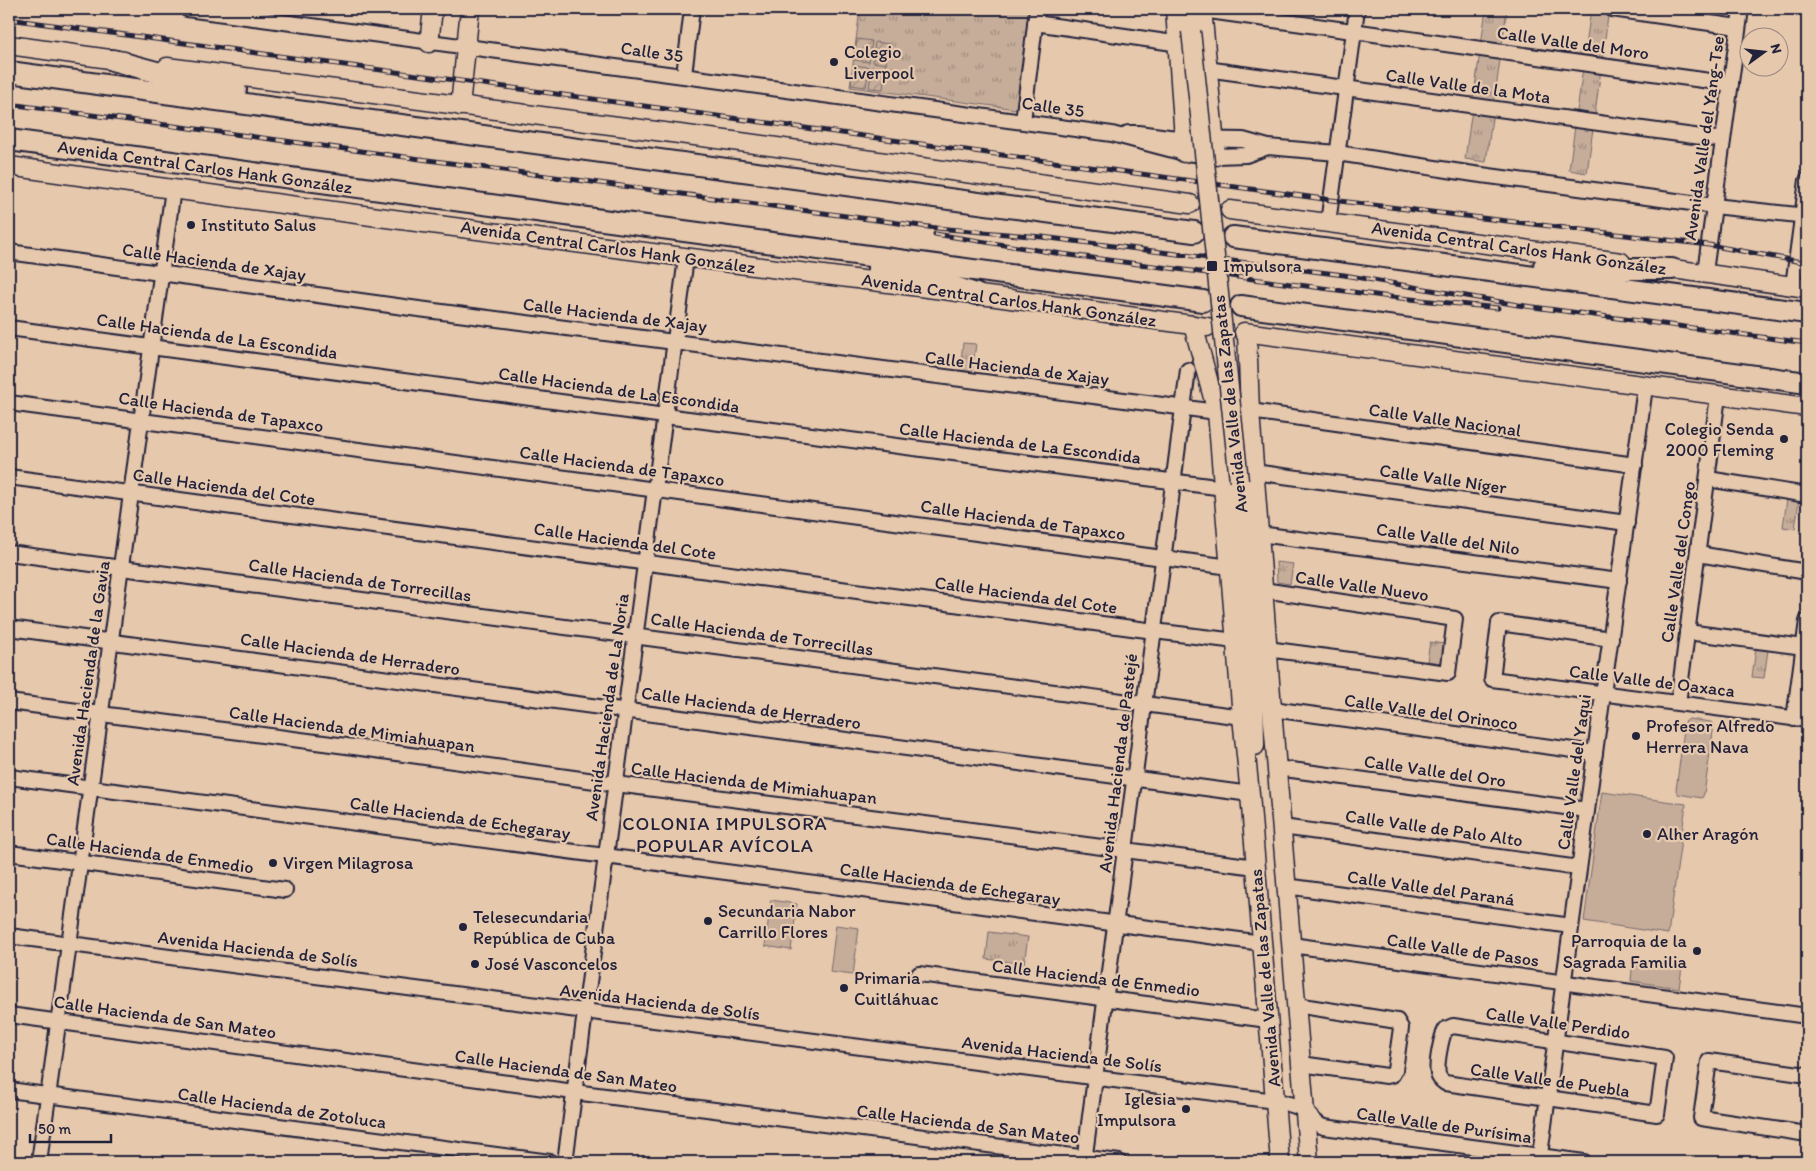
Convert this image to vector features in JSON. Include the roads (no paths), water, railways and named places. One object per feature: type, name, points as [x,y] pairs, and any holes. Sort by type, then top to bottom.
[{"type":"highway","points":[[112,60],[171,76],[268,96],[329,115]]},
{"type":"highway","points":[[9,72],[1194,232]]},
{"type":"highway","name":"Avenida Central Carlos Hank González","points":[[9,140],[1204,301]]},
{"type":"highway","name":"Avenida Central Carlos Hank González","points":[[1233,237],[1807,313]]},
{"type":"highway","points":[[822,250],[856,264],[926,278],[976,294]]},
{"type":"highway","points":[[1379,257],[1424,257],[1591,269],[1672,269]]},
{"type":"highway","points":[[1241,306],[1807,383]]},
{"type":"main road","points":[[428,43],[433,9]]},
{"type":"main road","points":[[460,106],[470,9]]},
{"type":"main road","points":[[1174,9],[1184,146]]},
{"type":"main road","points":[[1198,9],[1205,48],[1215,147]]},
{"type":"main road","name":"Avenida Valle de las Zapatas","points":[[1198,9],[1191,30],[1232,485],[1254,681],[1269,775],[1282,827]]},
{"type":"main road","points":[[9,45],[1190,204]]},
{"type":"main road","points":[[1180,83],[1208,78]]},
{"type":"main road","name":"Avenida Central Carlos Hank González","points":[[9,166],[686,258],[976,294],[1200,326]]},
{"type":"main road","name":"Avenida Central Carlos Hank González","points":[[1230,210],[1705,272],[1800,287]]},
{"type":"main road","name":"Avenida Valle de las Zapatas","points":[[1200,326],[1217,412],[1221,459],[1232,485],[1230,566],[1280,1162]]},
{"type":"main road","name":"Avenida Valle de las Zapatas","points":[[1309,1162],[1267,649],[1263,590],[1266,534],[1254,465],[1245,332],[1646,387]]},
{"type":"main road","points":[[1646,387],[1807,407]]},
{"type":"main road","points":[[1221,459],[1224,454],[1235,451],[1244,452],[1254,465]]},
{"type":"main road","name":"Avenida Valle de las Zapatas","points":[[1250,794],[1254,772],[1254,681]]},
{"type":"street","name":"Calle 35","points":[[187,9],[1112,134],[1138,133],[1184,146],[1215,147]]},
{"type":"street","points":[[684,75],[692,9]]},
{"type":"street","name":"Calle Valle del Moro","points":[[1198,9],[1731,84]]},
{"type":"street","points":[[1328,223],[1357,9]]},
{"type":"street","points":[[1612,9],[1738,27]]},
{"type":"street","name":"Avenida Valle del Yang-Tse","points":[[1705,272],[1741,9]]},
{"type":"street","points":[[1023,121],[1036,16],[1205,48]]},
{"type":"street","name":"Calle Valle de la Mota","points":[[1179,65],[1208,78],[1346,88],[1723,140]]},
{"type":"street","points":[[1215,147],[1246,155],[1268,147],[1338,153],[1474,174],[1714,206],[1805,215]]},
{"type":"street","points":[[1800,287],[1807,180]]},
{"type":"street","name":"Avenida Hacienda de la Gavia","points":[[39,1162],[173,189]]},
{"type":"street","name":"Calle Hacienda de Xajay","points":[[9,252],[161,274],[1217,412]]},
{"type":"street","name":"Avenida Hacienda de La Noria","points":[[565,1162],[686,258]]},
{"type":"street","name":"Calle Hacienda de La Escondida","points":[[9,328],[1174,482],[1232,485]]},
{"type":"street","name":"Avenida Hacienda de Pastejé","points":[[1085,1160],[1188,370]]},
{"type":"street","name":"Calle Valle del Yaqui","points":[[1539,1160],[1587,810],[1590,752],[1603,694],[1646,387]]},
{"type":"street","name":"Calle Valle del Congo","points":[[1678,703],[1718,396]]},
{"type":"street","name":"Calle Hacienda de Tapaxco","points":[[9,403],[1230,566]]},
{"type":"street","name":"Calle Valle Nacional","points":[[1250,411],[1635,465]]},
{"type":"street","name":"Calle Valle Níger","points":[[1254,465],[1627,523]]},
{"type":"street","name":"Calle Hacienda del Cote","points":[[9,477],[384,529],[1236,641]]},
{"type":"street","points":[[1708,479],[1807,495]]},
{"type":"street","name":"Calle Valle del Nilo","points":[[1266,534],[1619,581]]},
{"type":"street","name":"Calle Hacienda de Torrecillas","points":[[9,553],[1242,716]]},
{"type":"street","points":[[1698,554],[1807,572]]},
{"type":"street","name":"Calle Valle Nuevo","points":[[1263,590],[1455,619],[1448,673],[1267,649]]},
{"type":"street","points":[[1800,719],[1807,621]]},
{"type":"street","name":"Calle Valle de Oaxaca","points":[[1611,639],[1499,623],[1492,679],[1800,719]]},
{"type":"street","name":"Calle Hacienda de Herradero","points":[[9,628],[1250,794]]},
{"type":"street","points":[[1687,632],[1804,647]]},
{"type":"street","name":"Calle Hacienda de Mimiahuapan","points":[[9,702],[354,747],[616,784],[1256,867]]},
{"type":"street","name":"Calle Valle del Orinoco","points":[[1272,709],[1590,752]]},
{"type":"street","name":"Calle Valle del Oro","points":[[1277,768],[1587,810]]},
{"type":"street","name":"Calle Hacienda de Echegaray","points":[[9,777],[1262,943]]},
{"type":"street","name":"Calle Valle de Palo Alto","points":[[1282,827],[1579,868]]},
{"type":"street","name":"Calle Hacienda de Enmedio","points":[[9,853],[285,890]]},
{"type":"street","name":"Calle Valle del Paraná","points":[[1286,886],[1571,926]]},
{"type":"street","name":"Avenida Hacienda de Solís","points":[[9,936],[1275,1101],[1305,1111]]},
{"type":"street","name":"Calle Valle de Pasos","points":[[1291,945],[1807,1016]]},
{"type":"street","name":"Calle Hacienda de Enmedio","points":[[919,974],[1268,1020]]},
{"type":"street","points":[[1296,1005],[1395,1020],[1400,1022],[1401,1028],[1395,1070],[1392,1075],[1387,1076],[1301,1064]]},
{"type":"street","name":"Calle Hacienda de San Mateo","points":[[9,1015],[1085,1160],[1120,1162]]},
{"type":"street","name":"Calle Valle Perdido","points":[[1440,1079],[1437,1070],[1442,1035],[1446,1029],[1453,1026],[1665,1058],[1657,1114]]},
{"type":"street","points":[[1807,1074],[1709,1062],[1701,1118],[1807,1134]]},
{"type":"street","name":"Calle Valle de Puebla","points":[[1440,1079],[1445,1083],[1657,1114]]},
{"type":"street","name":"Calle Hacienda de Zotoluca","points":[[9,1090],[550,1162]]},
{"type":"street","name":"Calle Valle de Purísima","points":[[1305,1111],[1312,1120],[1324,1128],[1539,1160],[1584,1162]]},
{"type":"railway","points":[[9,19],[1331,200],[1709,245],[1807,263]]},
{"type":"railway","points":[[9,104],[936,228],[1042,237],[1344,275],[1518,305],[1807,343]]},
{"type":"railway","points":[[935,234],[1062,254],[1391,297],[1498,308]]},
{"type":"place","name":"Colegio Liverpool","points":[[834,62]]},
{"type":"place","name":"Instituto Salus","points":[[191,225]]},
{"type":"place","name":"Impulsora","points":[[1212,266]]},
{"type":"place","name":"Colegio Senda 2000 Fleming","points":[[1784,439]]},
{"type":"place","name":"Profesor Alfredo Herrera Nava","points":[[1636,736]]},
{"type":"place","name":"Alher Aragón","points":[[1647,834]]},
{"type":"place","name":"Virgen Milagrosa","points":[[273,863]]},
{"type":"place","name":"Secundaria Nabor Carrillo Flores","points":[[708,921]]},
{"type":"place","name":"Telesecundaria República de Cuba","points":[[463,927]]},
{"type":"place","name":"Parroquia de la Sagrada Familia","points":[[1697,951]]},
{"type":"place","name":"José Vasconcelos","points":[[475,964]]},
{"type":"place","name":"Primaria Cuitláhuac","points":[[844,988]]},
{"type":"place","name":"Iglesia Impulsora","points":[[1186,1109]]},
{"type":"district","name":"COLONIA IMPULSORA POPULAR AVÍCOLA","points":[[725,834]]}]
